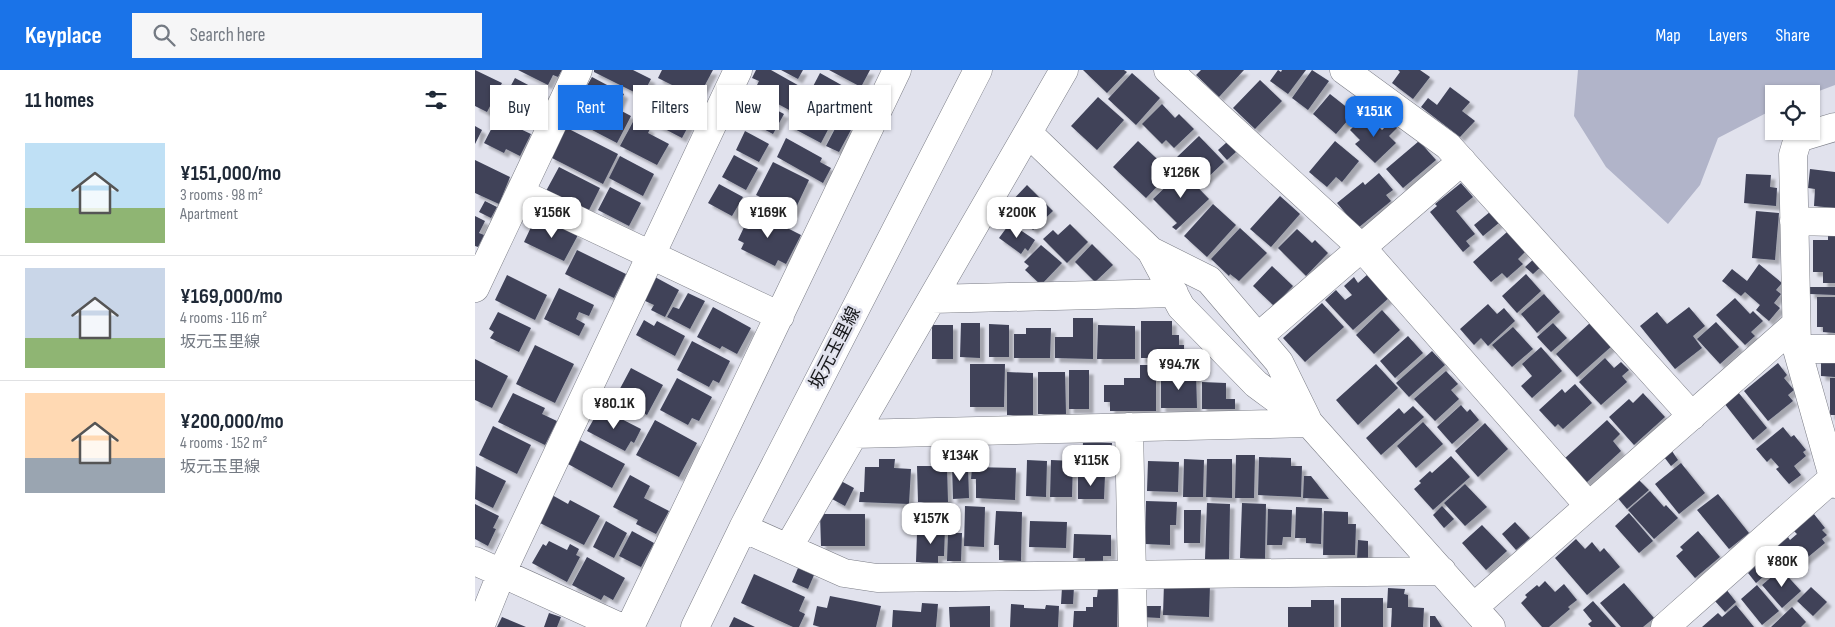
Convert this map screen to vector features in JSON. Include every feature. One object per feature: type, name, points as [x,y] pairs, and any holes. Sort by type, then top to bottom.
[{"type":"street","points":[[475,288],[578,70]]},
{"type":"street","points":[[479,627],[502,572],[738,70]]},
{"type":"street","points":[[630,627],[897,70]]},
{"type":"street","name":"坂元玉里線","points":[[695,627],[743,528],[978,70]]},
{"type":"street","points":[[788,548],[1064,70]]},
{"type":"street","points":[[1168,70],[1362,248],[1589,506]]},
{"type":"street","points":[[1345,70],[1448,146],[1692,416]]},
{"type":"street","points":[[1665,627],[1834,481],[1797,336],[1793,155],[1798,138],[1835,127]]},
{"type":"street","points":[[1028,133],[1151,251],[1209,280],[1279,362],[1309,423]]},
{"type":"street","points":[[1258,337],[1462,161]]},
{"type":"street","points":[[520,193],[780,316]]},
{"type":"street","points":[[1794,221],[1835,222]]},
{"type":"street","points":[[1151,251],[1181,307],[1255,384],[1309,423],[1483,617],[1589,506],[1692,416],[1797,336]]},
{"type":"street","points":[[932,299],[1174,293]]},
{"type":"street","points":[[1797,336],[1835,349]]},
{"type":"street","points":[[854,434],[1309,423]]},
{"type":"street","points":[[1129,427],[1133,627]]},
{"type":"street","points":[[743,528],[844,573],[877,578],[1442,571]]},
{"type":"street","points":[[475,560],[620,627]]},
{"type":"shaded area","points":[[1578,70],[1835,70],[1835,85],[1820,91],[1820,85],[1765,85],[1765,114],[1718,138],[1700,185],[1668,224],[1606,167],[1574,116]]},
{"type":"building","points":[[475,70],[502,83],[501,85],[490,85],[490,106],[487,112],[475,106]]},
{"type":"building","points":[[518,70],[562,70],[558,77],[553,75],[548,85]]},
{"type":"building","points":[[594,70],[633,70],[651,79],[648,85],[633,85],[633,92],[594,72]]},
{"type":"building","points":[[662,70],[713,70],[705,85],[672,85],[658,78]]},
{"type":"building","points":[[756,70],[771,70],[798,85],[789,85],[789,110],[779,105],[779,85],[757,85],[759,81],[752,78]]},
{"type":"building","points":[[781,70],[803,70],[798,79]]},
{"type":"building","points":[[829,70],[870,70],[862,85],[857,85]]},
{"type":"building","points":[[1083,70],[1124,70],[1127,72],[1107,93]]},
{"type":"building","points":[[1201,70],[1244,70],[1219,97],[1196,75]]},
{"type":"building","points":[[1278,70],[1281,72],[1282,70],[1306,70],[1288,94],[1270,81]]},
{"type":"building","points":[[1312,70],[1329,81],[1308,110],[1292,98]]},
{"type":"building","points":[[1398,70],[1420,70],[1430,77],[1413,99],[1392,83],[1400,72]]},
{"type":"building","points":[[820,73],[841,85],[814,85]]},
{"type":"building","points":[[1132,73],[1160,98],[1136,125],[1108,99]]},
{"type":"building","points":[[592,77],[607,85],[587,85]]},
{"type":"building","points":[[515,78],[528,85],[511,85]]},
{"type":"building","points":[[1260,80],[1282,101],[1255,129],[1233,108]]},
{"type":"building","points":[[1450,87],[1470,102],[1462,111],[1475,121],[1460,137],[1421,107],[1428,98],[1437,105]]},
{"type":"building","points":[[1330,94],[1354,113],[1336,134],[1313,114]]},
{"type":"building","points":[[1098,97],[1124,120],[1097,150],[1071,126]]},
{"type":"building","points":[[1162,104],[1175,118],[1179,114],[1194,129],[1174,148],[1166,140],[1162,144],[1142,124]]},
{"type":"building","points":[[779,111],[784,114],[779,123]]},
{"type":"building","points":[[623,112],[631,116],[617,143],[592,130],[623,130]]},
{"type":"building","points":[[1366,114],[1382,130],[1391,121],[1397,128],[1389,136],[1396,143],[1375,163],[1355,144],[1360,140],[1350,130]]},
{"type":"building","points":[[633,122],[633,130],[650,130],[648,133],[669,144],[657,165],[620,146]]},
{"type":"building","points":[[475,126],[482,130],[475,144]]},
{"type":"building","points":[[491,130],[522,130],[531,134],[520,156],[506,149],[504,153],[484,143]]},
{"type":"building","points":[[564,130],[571,130],[618,154],[603,184],[550,157]]},
{"type":"building","points":[[667,130],[686,130],[682,138]]},
{"type":"building","points":[[765,130],[775,130],[773,134]]},
{"type":"building","points":[[797,130],[828,130],[821,143]]},
{"type":"building","points":[[834,130],[851,130],[839,152],[826,146]]},
{"type":"building","points":[[745,131],[769,144],[759,162],[736,150]]},
{"type":"building","points":[[1199,136],[1224,162],[1202,183],[1177,157]]},
{"type":"building","points":[[786,138],[822,158],[820,162],[831,168],[823,183],[777,157]]},
{"type":"building","points":[[1138,141],[1171,172],[1146,198],[1113,167]]},
{"type":"building","points":[[1335,141],[1359,161],[1342,182],[1336,177],[1327,187],[1309,172]]},
{"type":"building","points":[[1419,141],[1436,160],[1403,188],[1386,169]]},
{"type":"building","points":[[1227,142],[1236,152],[1227,160],[1218,150]]},
{"type":"building","points":[[734,155],[758,168],[746,190],[722,177]]},
{"type":"building","points":[[620,156],[654,174],[643,196],[609,178]]},
{"type":"building","points":[[475,160],[510,177],[499,204],[475,193]]},
{"type":"building","points":[[773,162],[809,180],[793,214],[756,195]]},
{"type":"building","points":[[559,167],[600,188],[588,212],[546,191]]},
{"type":"building","points":[[1810,169],[1835,172],[1835,208],[1814,206],[1815,189],[1808,188]]},
{"type":"building","points":[[1182,171],[1209,199],[1176,230],[1172,227],[1177,223],[1153,199]]},
{"type":"building","points":[[1379,173],[1393,190],[1386,195],[1391,201],[1358,228],[1337,203],[1363,182],[1365,185]]},
{"type":"building","points":[[1746,174],[1771,175],[1770,187],[1777,188],[1776,206],[1744,203]]},
{"type":"building","points":[[1461,183],[1473,197],[1456,211],[1475,234],[1466,241],[1470,246],[1463,252],[1430,212],[1437,206],[1435,204]]},
{"type":"building","points":[[719,184],[743,197],[732,216],[708,203]]},
{"type":"building","points":[[1027,185],[1053,211],[1033,230],[1008,205]]},
{"type":"building","points":[[610,187],[641,203],[629,226],[598,210]]},
{"type":"building","points":[[1280,196],[1300,214],[1271,247],[1250,229]]},
{"type":"building","points":[[485,201],[497,207],[491,218],[479,212]]},
{"type":"building","points":[[1213,204],[1236,225],[1207,257],[1184,236]]},
{"type":"building","points":[[752,210],[801,235],[786,264],[778,260],[775,266],[741,249],[744,243],[738,240]]},
{"type":"building","points":[[1491,211],[1500,222],[1483,236],[1474,225]]},
{"type":"building","points":[[1756,211],[1779,213],[1775,260],[1752,258]]},
{"type":"building","points":[[475,216],[485,221],[479,233],[484,235],[478,247],[475,246]]},
{"type":"building","points":[[545,218],[578,235],[564,261],[524,242],[532,225],[540,229]]},
{"type":"building","points":[[1010,223],[1035,240],[1028,251],[1025,248],[1021,254],[999,238]]},
{"type":"building","points":[[1070,224],[1088,242],[1067,263],[1043,239],[1053,230],[1058,235]]},
{"type":"building","points":[[1240,228],[1267,253],[1239,281],[1230,274],[1229,276],[1211,259]]},
{"type":"building","points":[[1297,229],[1312,243],[1315,240],[1328,253],[1306,276],[1278,248]]},
{"type":"building","points":[[1507,232],[1525,252],[1518,259],[1523,264],[1507,278],[1502,273],[1491,282],[1473,262]]},
{"type":"building","points":[[1828,234],[1835,234],[1835,283],[1823,283],[1823,272],[1813,272],[1813,240],[1828,240]]},
{"type":"building","points":[[1092,244],[1113,265],[1095,282],[1075,262]]},
{"type":"building","points":[[1041,245],[1062,263],[1041,285],[1025,270],[1029,266],[1024,262]]},
{"type":"building","points":[[577,250],[626,274],[614,298],[565,274]]},
{"type":"building","points":[[1537,256],[1544,264],[1533,274],[1525,267]]},
{"type":"building","points":[[1759,264],[1782,283],[1776,290],[1781,294],[1774,303],[1780,308],[1769,321],[1756,310],[1760,305],[1745,292],[1741,296],[1722,281],[1732,269],[1747,281]]},
{"type":"building","points":[[1272,266],[1293,286],[1274,306],[1253,286]]},
{"type":"building","points":[[1368,274],[1390,297],[1353,330],[1325,300],[1336,290],[1345,300],[1352,295],[1344,286],[1354,277],[1358,283]]},
{"type":"building","points":[[1526,274],[1541,291],[1517,313],[1502,296]]},
{"type":"building","points":[[507,275],[547,295],[535,320],[495,300]]},
{"type":"building","points":[[655,277],[679,290],[665,317],[651,310],[654,305],[643,300]]},
{"type":"building","points":[[1810,287],[1835,287],[1835,295],[1810,294]]},
{"type":"building","points":[[559,288],[594,305],[589,316],[579,312],[576,319],[585,324],[579,336],[544,319]]},
{"type":"building","points":[[688,293],[705,301],[690,329],[667,317],[673,307],[679,309]]},
{"type":"building","points":[[1544,294],[1560,312],[1537,333],[1521,314]]},
{"type":"building","points":[[1817,297],[1835,297],[1835,333],[1823,332],[1823,327],[1817,327]]},
{"type":"building","points":[[1735,298],[1750,314],[1753,311],[1763,321],[1751,332],[1755,336],[1745,345],[1716,315]]},
{"type":"building","points":[[1322,303],[1344,327],[1305,362],[1283,338]]},
{"type":"building","points":[[1488,304],[1497,314],[1504,308],[1515,321],[1488,346],[1481,338],[1474,345],[1460,329]]},
{"type":"building","points":[[713,307],[751,328],[737,354],[722,346],[720,349],[697,337]]},
{"type":"building","points":[[1689,307],[1705,326],[1693,336],[1702,348],[1675,369],[1640,326],[1657,312],[1667,324]]},
{"type":"building","points":[[1382,310],[1400,330],[1374,354],[1356,335]]},
{"type":"building","points":[[498,312],[531,328],[519,352],[490,338],[494,332],[489,329]]},
{"type":"building","points":[[1073,318],[1093,318],[1093,359],[1055,358],[1055,337],[1073,337]]},
{"type":"building","points":[[644,320],[654,326],[657,321],[685,336],[675,356],[636,335]]},
{"type":"building","points":[[1141,321],[1172,321],[1172,335],[1179,335],[1179,345],[1184,345],[1184,358],[1141,358]]},
{"type":"building","points":[[1591,322],[1613,345],[1577,377],[1556,354]]},
{"type":"building","points":[[1716,322],[1739,347],[1720,364],[1697,339]]},
{"type":"building","points":[[961,323],[980,323],[980,358],[960,357]]},
{"type":"building","points":[[1553,323],[1567,338],[1551,352],[1537,337]]},
{"type":"building","points":[[989,324],[1009,325],[1009,357],[989,357]]},
{"type":"building","points":[[932,325],[953,325],[953,359],[932,359]]},
{"type":"building","points":[[1098,325],[1135,326],[1135,359],[1097,359]]},
{"type":"building","points":[[1513,327],[1533,349],[1512,367],[1492,345]]},
{"type":"building","points":[[1026,328],[1051,328],[1050,358],[1014,358],[1014,334],[1026,334]]},
{"type":"building","points":[[1408,336],[1423,353],[1395,378],[1380,361]]},
{"type":"building","points":[[692,341],[730,361],[719,383],[713,380],[709,387],[677,370]]},
{"type":"building","points":[[535,345],[574,364],[555,403],[516,384]]},
{"type":"building","points":[[1541,347],[1562,371],[1532,398],[1521,386],[1532,376],[1522,364]]},
{"type":"building","points":[[1432,351],[1445,365],[1409,397],[1396,383]]},
{"type":"building","points":[[1605,358],[1614,368],[1621,362],[1629,370],[1622,376],[1627,382],[1601,405],[1579,382]]},
{"type":"building","points":[[475,359],[508,376],[492,408],[475,400]]},
{"type":"building","points":[[1821,360],[1835,360],[1835,377],[1821,376]]},
{"type":"building","points":[[1778,363],[1787,375],[1784,378],[1794,390],[1788,395],[1793,401],[1768,421],[1744,391]]},
{"type":"building","points":[[970,364],[1005,364],[1004,407],[970,407]]},
{"type":"building","points":[[1376,364],[1398,388],[1358,425],[1336,400]]},
{"type":"building","points":[[1140,365],[1156,365],[1156,411],[1110,411],[1110,402],[1104,402],[1104,385],[1124,385],[1124,378],[1140,378]]},
{"type":"building","points":[[631,368],[663,385],[647,415],[615,398]]},
{"type":"building","points":[[1069,370],[1089,370],[1089,409],[1069,409]]},
{"type":"building","points":[[1446,371],[1458,384],[1451,390],[1459,399],[1435,421],[1414,399]]},
{"type":"building","points":[[1007,372],[1033,373],[1033,415],[1007,415]]},
{"type":"building","points":[[1038,372],[1065,372],[1066,414],[1038,414]]},
{"type":"building","points":[[1161,373],[1196,373],[1197,408],[1161,408]]},
{"type":"building","points":[[677,378],[712,397],[699,421],[692,418],[688,425],[660,410]]},
{"type":"building","points":[[1830,378],[1835,378],[1835,415],[1830,415]]},
{"type":"building","points":[[1202,382],[1226,383],[1226,399],[1235,399],[1235,409],[1202,409]]},
{"type":"building","points":[[1575,384],[1592,403],[1563,429],[1558,424],[1555,427],[1539,410],[1562,389],[1565,393]]},
{"type":"building","points":[[1738,392],[1767,428],[1753,440],[1724,403]]},
{"type":"building","points":[[513,393],[545,408],[542,414],[557,421],[545,445],[498,422]]},
{"type":"building","points":[[1643,393],[1665,417],[1634,445],[1609,417],[1629,399],[1633,403]]},
{"type":"building","points":[[1461,405],[1467,412],[1470,409],[1479,420],[1452,444],[1437,427]]},
{"type":"building","points":[[1413,406],[1424,417],[1381,455],[1366,438],[1399,408],[1404,414]]},
{"type":"building","points":[[600,408],[641,429],[634,443],[631,441],[625,451],[587,431]]},
{"type":"building","points":[[655,420],[697,443],[679,477],[636,455]]},
{"type":"building","points":[[1607,420],[1620,434],[1613,441],[1621,451],[1586,483],[1564,459]]},
{"type":"building","points":[[1423,422],[1443,444],[1416,468],[1397,446]]},
{"type":"building","points":[[1485,423],[1508,449],[1478,477],[1455,451]]},
{"type":"building","points":[[493,426],[531,445],[517,474],[479,455]]},
{"type":"building","points":[[1783,427],[1791,437],[1794,435],[1806,450],[1803,452],[1806,456],[1794,466],[1801,475],[1789,484],[1776,469],[1779,467],[1771,458],[1767,462],[1756,449]]},
{"type":"building","points":[[580,440],[625,464],[612,488],[568,464]]},
{"type":"building","points":[[1083,442],[1112,443],[1111,467],[1082,467]]},
{"type":"building","points":[[969,444],[980,444],[980,463],[969,462]]},
{"type":"building","points":[[1672,451],[1678,460],[1671,466],[1664,457]]},
{"type":"building","points":[[1236,455],[1255,455],[1254,498],[1235,498]]},
{"type":"building","points":[[1451,456],[1470,477],[1433,510],[1414,489],[1421,483],[1419,481],[1430,471],[1432,473]]},
{"type":"building","points":[[1259,457],[1291,458],[1291,466],[1302,466],[1301,497],[1258,495]]},
{"type":"building","points":[[879,459],[895,459],[894,468],[911,469],[909,504],[859,502],[860,492],[864,492],[865,467],[879,467]]},
{"type":"building","points":[[1184,459],[1204,460],[1203,497],[1183,497]]},
{"type":"building","points":[[1207,459],[1232,459],[1232,498],[1206,497]]},
{"type":"building","points":[[1027,460],[1047,461],[1046,497],[1026,496]]},
{"type":"building","points":[[1051,460],[1073,461],[1072,497],[1050,497]]},
{"type":"building","points":[[1148,461],[1179,462],[1178,492],[1147,491]]},
{"type":"building","points":[[1681,463],[1705,493],[1679,514],[1655,484]]},
{"type":"building","points":[[476,466],[506,481],[493,508],[475,499]]},
{"type":"building","points":[[917,466],[947,466],[948,502],[918,502]]},
{"type":"building","points":[[952,466],[968,466],[969,498],[953,499]]},
{"type":"building","points":[[972,467],[1016,468],[1015,500],[976,498],[976,479],[971,479]]},
{"type":"building","points":[[1078,474],[1105,475],[1104,499],[1078,499]]},
{"type":"building","points":[[630,475],[650,486],[644,498],[669,511],[656,534],[636,524],[638,520],[613,507]]},
{"type":"building","points":[[1304,476],[1311,476],[1329,499],[1303,498]]},
{"type":"building","points":[[1637,478],[1649,490],[1627,509],[1616,496]]},
{"type":"building","points":[[841,481],[854,488],[845,506],[832,499]]},
{"type":"building","points":[[1465,484],[1487,507],[1465,526],[1444,503]]},
{"type":"building","points":[[1650,491],[1664,507],[1666,505],[1678,518],[1654,539],[1628,510]]},
{"type":"building","points":[[1718,494],[1749,533],[1729,549],[1697,510]]},
{"type":"building","points":[[552,495],[568,504],[570,500],[600,516],[584,545],[538,522]]},
{"type":"building","points":[[1146,501],[1177,502],[1176,525],[1170,525],[1170,545],[1145,544]]},
{"type":"building","points":[[1207,503],[1230,504],[1229,560],[1205,559]]},
{"type":"building","points":[[1242,503],[1266,504],[1265,559],[1240,558]]},
{"type":"building","points":[[475,504],[499,516],[493,528],[496,529],[488,546],[475,539]]},
{"type":"building","points":[[965,506],[985,507],[984,547],[964,546]]},
{"type":"building","points":[[1442,506],[1454,519],[1444,528],[1433,515]]},
{"type":"building","points":[[1296,507],[1322,508],[1321,544],[1306,543],[1306,538],[1295,538]]},
{"type":"building","points":[[1268,509],[1292,510],[1291,537],[1283,537],[1282,545],[1267,545]]},
{"type":"building","points":[[1184,510],[1201,510],[1200,543],[1184,543]]},
{"type":"building","points":[[996,511],[1022,512],[1021,561],[999,560],[999,545],[994,545]]},
{"type":"building","points":[[1324,511],[1348,512],[1348,524],[1356,524],[1355,555],[1323,555]]},
{"type":"building","points":[[1629,513],[1653,541],[1639,553],[1615,526]]},
{"type":"building","points":[[820,514],[865,514],[865,546],[821,546]]},
{"type":"building","points":[[1814,514],[1825,528],[1822,530],[1827,535],[1822,539],[1825,543],[1790,572],[1771,551],[1788,537],[1790,540],[1797,534],[1794,531]]},
{"type":"building","points":[[606,521],[627,533],[614,558],[593,547]]},
{"type":"building","points":[[1030,521],[1067,522],[1066,548],[1029,547]]},
{"type":"building","points":[[1515,522],[1530,538],[1516,550],[1502,534]]},
{"type":"building","points":[[1482,525],[1507,551],[1486,570],[1462,543]]},
{"type":"building","points":[[927,527],[945,528],[944,556],[938,556],[938,563],[916,562],[917,533],[927,533]]},
{"type":"building","points":[[632,531],[654,543],[641,567],[619,556]]},
{"type":"building","points":[[1698,531],[1720,557],[1695,578],[1676,556],[1683,550],[1680,547]]},
{"type":"building","points":[[948,533],[962,533],[961,561],[947,561]]},
{"type":"building","points":[[1074,534],[1111,535],[1111,556],[1103,556],[1103,561],[1085,561],[1085,558],[1073,558]]},
{"type":"building","points":[[1576,539],[1585,549],[1592,542],[1600,552],[1604,548],[1620,567],[1587,595],[1555,558]]},
{"type":"building","points":[[1358,540],[1368,541],[1368,560],[1357,560]]},
{"type":"building","points":[[549,541],[567,550],[570,544],[579,549],[576,555],[580,557],[567,582],[532,563],[543,544],[546,546]]},
{"type":"building","points":[[587,557],[625,578],[613,600],[604,595],[601,600],[572,585]]},
{"type":"building","points":[[1761,561],[1770,571],[1756,583],[1748,573]]},
{"type":"building","points":[[798,568],[814,575],[808,589],[792,582]]},
{"type":"building","points":[[1781,569],[1801,591],[1782,608],[1762,585]]},
{"type":"building","points":[[754,574],[805,597],[799,611],[805,614],[799,627],[793,627],[741,603]]},
{"type":"building","points":[[1545,581],[1555,592],[1564,584],[1577,600],[1568,607],[1570,609],[1549,627],[1542,627],[1521,603],[1527,597],[1525,595]]},
{"type":"building","points":[[1164,583],[1210,585],[1209,617],[1163,615]]},
{"type":"building","points":[[1624,583],[1654,618],[1643,627],[1621,627],[1600,603]]},
{"type":"building","points":[[1757,585],[1779,611],[1762,625],[1741,599]]},
{"type":"building","points":[[1062,587],[1074,587],[1073,604],[1061,604]]},
{"type":"building","points":[[1811,587],[1827,602],[1813,616],[1797,601]]},
{"type":"building","points":[[1098,588],[1118,588],[1117,627],[1073,627],[1074,611],[1086,611],[1086,607],[1093,607],[1093,597],[1097,597]]},
{"type":"building","points":[[1388,588],[1405,589],[1404,594],[1408,595],[1408,607],[1424,608],[1423,627],[1391,627],[1392,608],[1387,608]]},
{"type":"building","points":[[1726,589],[1736,602],[1725,612],[1714,600]]},
{"type":"building","points":[[830,596],[881,606],[876,627],[820,627],[813,625],[817,606],[827,608]]},
{"type":"building","points":[[1341,598],[1383,598],[1383,627],[1341,627]]},
{"type":"building","points":[[1311,600],[1334,600],[1334,627],[1288,627],[1288,607],[1311,607]]},
{"type":"building","points":[[1593,601],[1616,627],[1591,627],[1588,624],[1592,621],[1583,610]]},
{"type":"building","points":[[922,603],[938,604],[936,627],[892,627],[893,610],[921,612]]},
{"type":"building","points":[[1011,604],[1024,605],[1024,608],[1045,609],[1046,605],[1059,606],[1058,627],[1010,627]]},
{"type":"building","points":[[1736,605],[1754,627],[1702,627],[1718,613],[1722,617]]},
{"type":"building","points":[[990,606],[990,627],[950,627],[949,607]]},
{"type":"building","points":[[1142,606],[1161,606],[1160,618],[1141,617]]},
{"type":"building","points":[[1792,607],[1806,622],[1801,627],[1771,627]]},
{"type":"building","points":[[549,613],[561,617],[557,627],[544,627]]},
{"type":"building","points":[[1430,616],[1435,616],[1442,627],[1430,627]]},
{"type":"building","points":[[502,617],[526,627],[497,627]]},
{"type":"building","points":[[734,617],[755,627],[729,627]]}]
